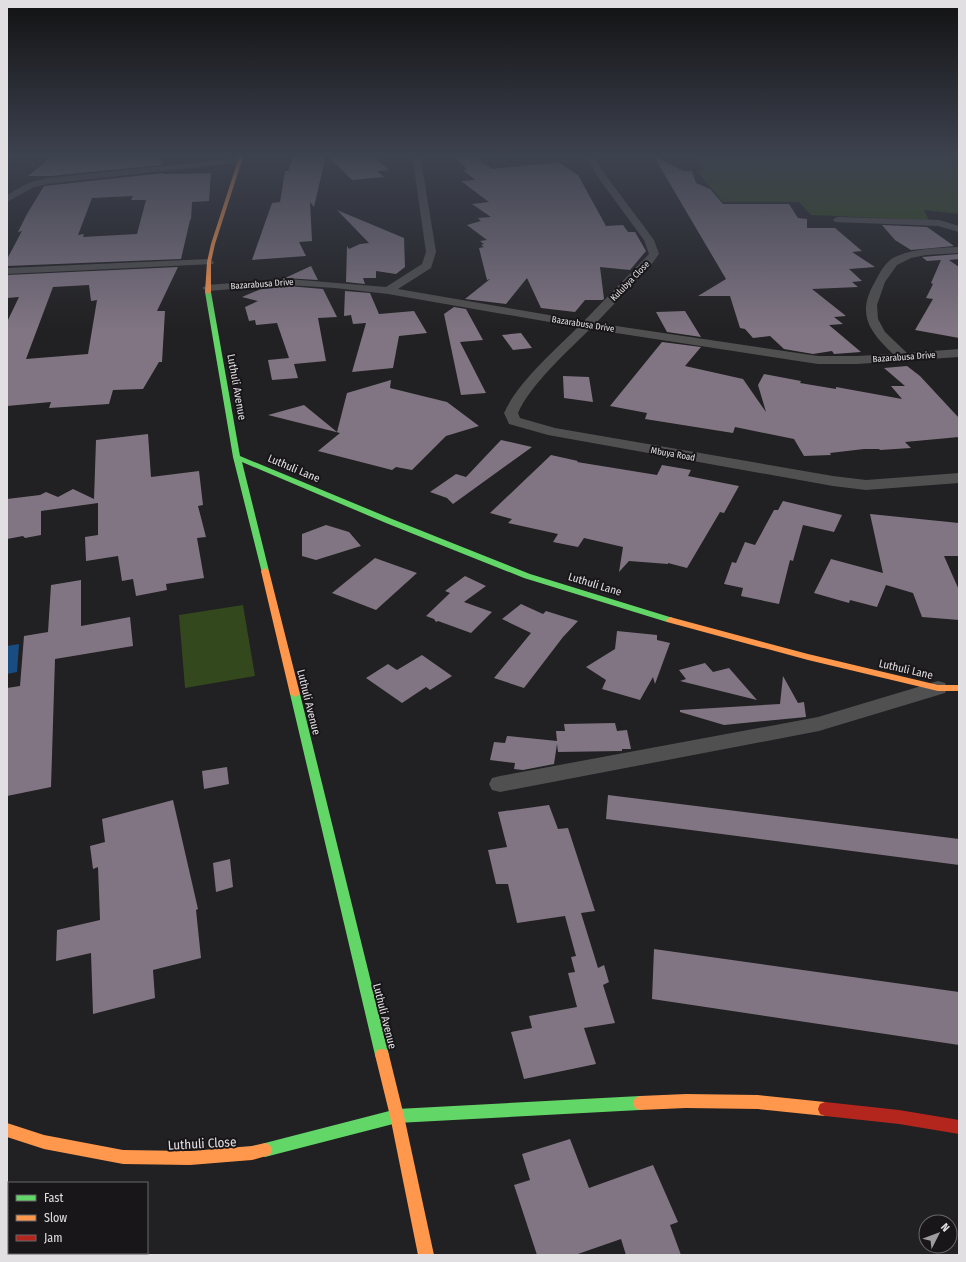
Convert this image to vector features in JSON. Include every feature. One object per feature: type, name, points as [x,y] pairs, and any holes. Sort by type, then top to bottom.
[{"type":"street","name":"Luthuli Avenue","points":[[224,213],[213,244],[209,262],[207,288],[237,457],[397,1116],[426,1255]]},
{"type":"street","points":[[388,291],[427,266],[431,252],[425,213]]},
{"type":"street","name":"Kulubya Close","points":[[588,325],[654,254],[649,240],[629,213]]},
{"type":"street","points":[[838,220],[939,223],[959,229]]},
{"type":"street","points":[[904,357],[881,334],[872,319],[872,298],[886,272],[894,262],[907,256],[959,250]]},
{"type":"street","points":[[7,271],[209,262]]},
{"type":"street","name":"Bazarabusa Drive","points":[[207,288],[304,282],[388,291],[588,325],[818,360],[857,360],[959,353]]},
{"type":"street","name":"Mbuya Road","points":[[588,325],[541,372],[515,404],[511,413],[514,421],[553,432],[833,481],[866,485],[959,478]]},
{"type":"street","name":"Luthuli Lane","points":[[237,457],[389,521],[527,576],[668,619],[816,659],[949,688]]},
{"type":"street","points":[[500,784],[819,724],[949,688]]},
{"type":"street","name":"Luthuli Close","points":[[7,1130],[44,1142],[123,1157],[190,1158],[252,1153],[397,1116],[608,1104],[686,1101],[758,1102],[899,1116],[959,1127]]},
{"type":"green space","points":[[809,213],[925,213],[929,220],[811,215]]},
{"type":"green space","points":[[243,605],[255,676],[185,688],[179,615]]},
{"type":"water","points":[[19,644],[17,672],[7,674],[7,646]]},
{"type":"building","points":[[86,213],[78,235],[84,234],[83,237],[137,234],[143,213],[191,213],[181,259],[7,266],[7,259],[22,231],[18,232],[27,214]]},
{"type":"building","points":[[269,213],[311,213],[312,241],[299,242],[306,256],[252,260]]},
{"type":"building","points":[[340,213],[344,213],[404,238],[405,267],[396,274],[376,271],[376,278],[363,278],[365,284],[346,282],[347,246],[349,249],[360,244],[369,243]]},
{"type":"building","points":[[485,213],[599,213],[606,226],[623,225],[628,232],[635,232],[646,251],[630,270],[600,267],[604,299],[585,300],[575,312],[541,308],[527,278],[506,304],[465,299],[490,279],[487,280],[479,248],[484,247],[481,245],[484,244],[480,241],[487,240],[467,225],[481,221],[478,218],[491,217]]},
{"type":"building","points":[[687,213],[795,213],[798,218],[807,219],[807,228],[835,228],[862,251],[852,252],[875,267],[849,269],[862,281],[852,282],[858,287],[812,289],[846,316],[834,317],[843,324],[829,325],[861,352],[834,354],[832,351],[813,354],[784,349],[770,336],[753,338],[745,329],[740,328],[730,296],[698,296],[726,279]]},
{"type":"building","points":[[882,225],[927,227],[954,246],[911,250],[895,240]]},
{"type":"building","points":[[959,254],[959,259],[949,260],[959,267],[959,338],[915,330],[933,299],[926,298],[933,284],[931,283],[941,260],[927,261],[922,257]]},
{"type":"building","points":[[311,266],[318,280],[285,278]]},
{"type":"building","points":[[178,267],[157,311],[165,311],[162,362],[159,362],[143,389],[113,390],[109,404],[49,408],[51,402],[7,406],[7,322],[19,297],[7,298],[7,275]],"holes":[[[89,285],[91,301],[97,300],[88,354],[26,359],[53,287]]]},
{"type":"building","points":[[288,286],[323,289],[337,317],[318,318],[326,361],[294,364],[298,378],[272,380],[268,360],[289,358],[277,323],[256,325],[255,320],[249,321],[245,307],[258,301],[242,297],[261,289]]},
{"type":"building","points":[[345,291],[370,293],[379,314],[414,311],[427,333],[399,336],[393,368],[352,372],[366,323],[353,324],[351,315],[344,316]]},
{"type":"building","points":[[454,307],[466,309],[483,340],[460,342],[486,393],[461,395],[444,314]]},
{"type":"building","points":[[685,311],[701,337],[667,332],[656,312]]},
{"type":"building","points":[[521,333],[532,348],[513,350],[502,335]]},
{"type":"building","points":[[662,342],[701,347],[685,366],[743,379],[766,412],[758,385],[764,374],[801,381],[800,383],[836,389],[836,387],[902,399],[891,386],[905,386],[884,368],[907,366],[920,376],[959,418],[959,437],[905,442],[911,448],[880,450],[864,449],[830,453],[831,455],[804,456],[794,439],[735,427],[733,433],[645,419],[647,413],[610,406]]},
{"type":"building","points":[[563,376],[589,377],[593,402],[564,398]]},
{"type":"building","points":[[391,380],[390,388],[447,402],[479,426],[446,436],[412,470],[396,467],[392,470],[318,451],[340,433],[268,415],[304,405],[337,432],[347,393]]},
{"type":"building","points":[[148,434],[151,477],[199,471],[203,505],[198,506],[206,537],[197,538],[204,578],[166,584],[167,590],[136,596],[133,579],[122,581],[118,556],[86,561],[85,537],[98,535],[98,503],[41,511],[41,535],[7,539],[7,499],[40,495],[46,492],[58,497],[73,489],[94,499],[96,440]]},
{"type":"building","points":[[501,440],[532,447],[453,504],[447,498],[430,492],[456,474],[466,477]]},
{"type":"building","points":[[551,455],[578,461],[577,462],[657,475],[662,465],[691,470],[688,476],[739,486],[724,513],[720,512],[687,568],[668,563],[629,561],[619,572],[623,547],[584,538],[578,547],[553,542],[558,534],[508,523],[512,519],[490,513]]},
{"type":"building","points":[[783,501],[842,515],[834,532],[803,525],[793,561],[790,560],[779,604],[741,596],[743,588],[724,584],[732,562],[736,563],[745,542],[755,545],[774,510],[778,510]]},
{"type":"building","points":[[870,514],[959,523],[959,556],[944,556],[959,590],[959,620],[922,617],[913,593],[886,585],[877,607],[850,600],[849,603],[814,593],[831,559],[883,573]]},
{"type":"building","points":[[326,525],[349,532],[361,546],[316,560],[302,556],[302,534]]},
{"type":"building","points":[[375,558],[417,573],[376,610],[332,593]]},
{"type":"building","points":[[465,576],[486,586],[464,602],[492,612],[471,633],[438,621],[436,622],[434,619],[426,616],[450,593],[445,591]]},
{"type":"building","points":[[81,580],[81,626],[130,617],[133,646],[55,659],[51,787],[7,796],[7,688],[20,686],[24,636],[48,632],[51,585]]},
{"type":"building","points":[[521,604],[543,614],[546,611],[578,621],[563,637],[524,688],[494,678],[531,633],[502,619]]},
{"type":"building","points":[[617,631],[657,635],[657,640],[670,643],[655,684],[653,677],[640,700],[602,689],[606,680],[586,667],[615,649]]},
{"type":"building","points":[[422,655],[452,676],[430,690],[426,687],[402,703],[366,678],[388,664],[397,670]]},
{"type":"building","points":[[705,663],[713,672],[729,668],[757,700],[680,681],[686,679],[679,670]]},
{"type":"building","points":[[783,676],[798,703],[804,702],[806,717],[724,725],[680,712],[680,710],[780,704]]},
{"type":"building","points":[[615,723],[617,731],[627,730],[631,749],[622,749],[622,751],[558,752],[557,744],[554,764],[523,770],[514,769],[515,763],[490,760],[494,742],[505,743],[507,736],[557,741],[556,731],[565,731],[564,724]]},
{"type":"building","points":[[227,767],[229,784],[204,789],[202,771]]},
{"type":"building","points":[[608,795],[959,839],[959,865],[606,819]]},
{"type":"building","points":[[173,800],[198,909],[196,910],[201,958],[153,970],[155,998],[93,1014],[91,953],[56,961],[57,930],[100,920],[98,867],[93,869],[90,846],[105,842],[102,819]]},
{"type":"building","points":[[549,805],[558,829],[568,828],[595,911],[581,913],[598,968],[604,965],[609,982],[603,985],[615,1023],[584,1028],[596,1064],[524,1079],[511,1032],[532,1028],[529,1016],[577,1007],[568,973],[575,972],[571,957],[576,956],[565,916],[517,923],[508,884],[496,884],[488,850],[507,847],[498,812]]},
{"type":"building","points":[[230,859],[233,887],[216,892],[213,863]]},
{"type":"building","points":[[654,949],[959,992],[959,1045],[652,999]]},
{"type":"building","points":[[570,1139],[589,1188],[653,1165],[678,1222],[670,1225],[681,1255],[626,1255],[621,1239],[575,1255],[537,1255],[514,1185],[530,1180],[522,1154]]},
{"type":"traffic: fast","points":[[208,292],[237,457],[265,571]]},
{"type":"traffic: fast","points":[[237,457],[389,521],[527,576],[670,620]]},
{"type":"traffic: fast","points":[[295,694],[382,1055]]},
{"type":"traffic: fast","points":[[265,1150],[397,1116],[640,1103]]},
{"type":"traffic: slow","points":[[208,292],[209,262],[223,213]]},
{"type":"traffic: slow","points":[[265,571],[295,694]]},
{"type":"traffic: slow","points":[[670,620],[808,657],[938,688],[959,688]]},
{"type":"traffic: slow","points":[[382,1055],[397,1116],[426,1255]]},
{"type":"traffic: slow","points":[[640,1103],[686,1101],[758,1102],[825,1109]]},
{"type":"traffic: slow","points":[[7,1130],[44,1142],[123,1157],[190,1158],[252,1153],[265,1150]]},
{"type":"traffic: jam","points":[[825,1109],[899,1117],[959,1127]]}]
